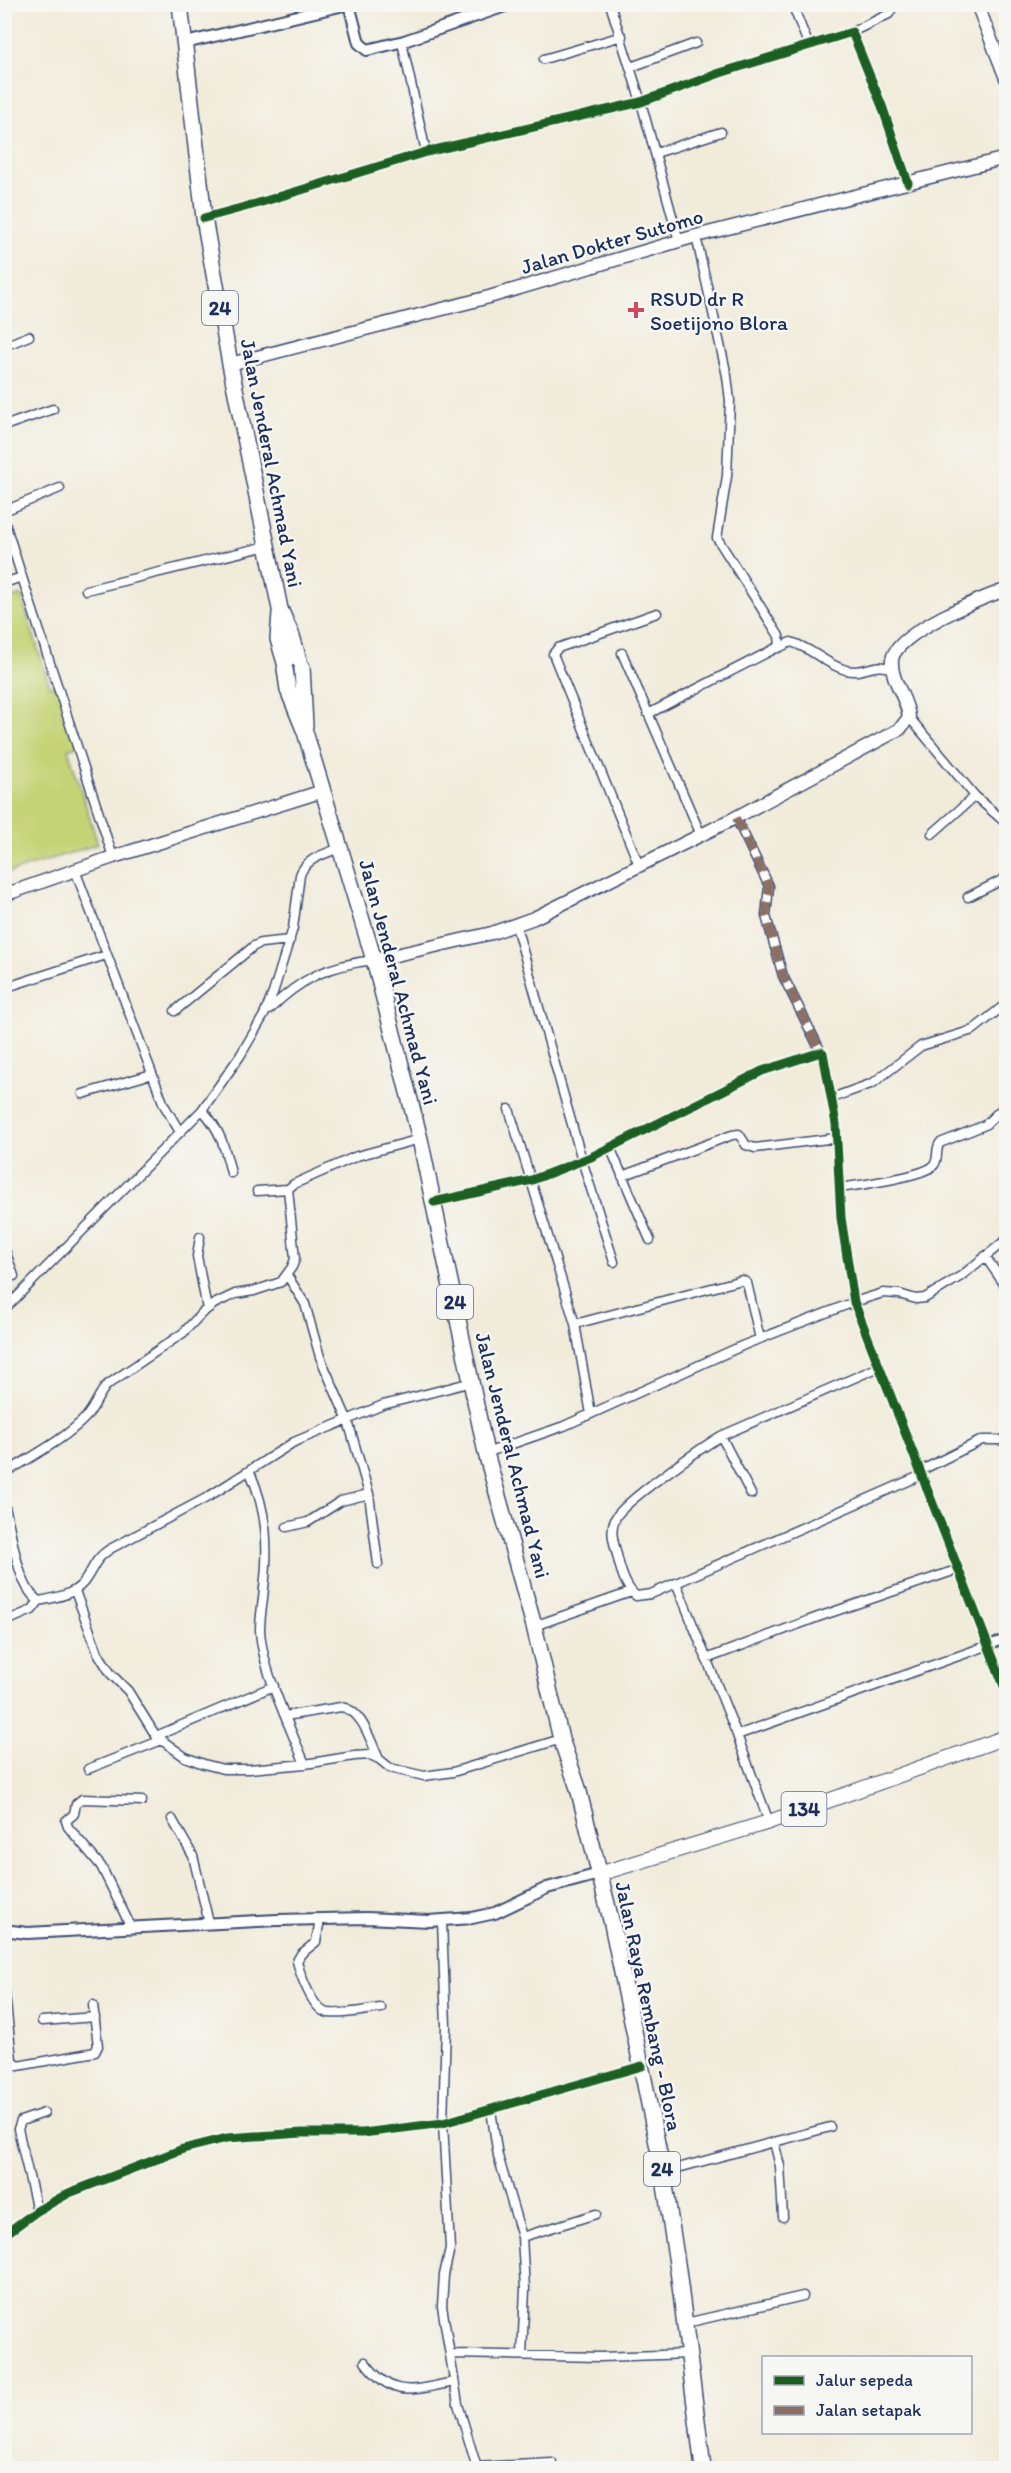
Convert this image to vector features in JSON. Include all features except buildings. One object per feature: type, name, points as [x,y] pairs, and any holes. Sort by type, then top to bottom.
[{"type":"highway","name":"Jalan Jenderal Achmad Yani","points":[[180,4],[204,218],[230,364],[280,609],[278,639],[293,665],[305,732],[374,960],[420,1139],[486,1453],[534,1626],[561,1739],[578,1788],[599,1874]]},
{"type":"highway","name":"Jalan Raya Rembang - Blora","points":[[599,1874],[612,1924],[663,2172],[686,2323],[703,2469]]},
{"type":"main road","points":[[977,4],[1006,78]]},
{"type":"main road","name":"Jalan Dokter Sutomo","points":[[230,364],[489,297],[696,236],[1006,158]]},
{"type":"main road","points":[[374,960],[516,926],[736,818],[900,729],[909,717],[908,708],[892,669],[894,653],[898,646],[919,630],[992,594],[1006,590]]},
{"type":"main road","points":[[4,895],[113,857],[323,791]]},
{"type":"main road","name":"134","points":[[599,1874],[769,1822],[1006,1737]]},
{"type":"street","points":[[185,43],[348,4],[359,43],[367,50],[402,42],[511,4]]},
{"type":"street","points":[[610,4],[631,67],[679,241]]},
{"type":"street","points":[[792,4],[809,46]]},
{"type":"street","points":[[204,218],[426,153],[641,102],[852,32],[889,14],[895,4]]},
{"type":"street","points":[[852,32],[882,106],[908,183]]},
{"type":"street","points":[[544,58],[621,36]]},
{"type":"street","points":[[402,42],[426,153]]},
{"type":"street","points":[[631,67],[696,43]]},
{"type":"street","points":[[656,153],[721,132]]},
{"type":"street","points":[[696,236],[727,376],[730,401],[727,476],[717,538],[779,636],[778,648]]},
{"type":"street","points":[[4,346],[29,336]]},
{"type":"street","points":[[4,426],[53,410]]},
{"type":"street","points":[[4,512],[60,488]]},
{"type":"street","points":[[4,520],[113,857]]},
{"type":"street","points":[[86,590],[267,546]]},
{"type":"street","points":[[4,583],[22,578]]},
{"type":"street","points":[[639,866],[553,654],[558,648],[657,613]]},
{"type":"street","points":[[648,714],[791,642],[804,645],[835,667],[854,672],[884,665],[892,669]]},
{"type":"street","points":[[622,652],[701,835]]},
{"type":"street","points":[[909,717],[975,796],[1006,822]]},
{"type":"street","points":[[932,834],[975,796]]},
{"type":"street","points":[[736,818],[769,886],[766,916],[783,976],[825,1057],[832,1098],[843,1232],[854,1302],[1006,1692]]},
{"type":"street","points":[[4,1310],[202,1110],[240,1056],[264,1015],[290,940],[300,875],[304,867],[310,861],[340,848]]},
{"type":"street","points":[[75,870],[164,1105],[180,1132]]},
{"type":"street","points":[[968,897],[1006,878]]},
{"type":"street","points":[[516,926],[582,1160],[614,1262]]},
{"type":"street","points":[[175,1011],[254,946],[261,943],[290,940]]},
{"type":"street","points":[[4,988],[106,955]]},
{"type":"street","points":[[264,1015],[282,996],[316,974],[344,963],[374,960]]},
{"type":"street","points":[[832,1098],[873,1083],[921,1046],[973,1030],[1006,1004]]},
{"type":"street","points":[[434,1202],[532,1180],[610,1147],[762,1071],[821,1052]]},
{"type":"street","points":[[83,1094],[152,1074]]},
{"type":"street","points":[[839,1188],[876,1183],[928,1170],[936,1162],[939,1143],[985,1125],[1006,1105]]},
{"type":"street","points":[[509,1109],[575,1324],[591,1414]]},
{"type":"street","points":[[202,1110],[214,1122],[223,1140],[231,1173]]},
{"type":"street","points":[[622,1176],[732,1135],[739,1134],[746,1145],[755,1148],[836,1138]]},
{"type":"street","points":[[4,1474],[60,1439],[86,1417],[106,1385],[183,1333],[207,1309],[235,1294],[275,1284],[287,1275],[295,1259],[286,1195],[288,1189],[294,1184],[357,1156],[420,1139]]},
{"type":"street","points":[[610,1147],[650,1240]]},
{"type":"street","points":[[257,1191],[288,1189]]},
{"type":"street","points":[[200,1237],[197,1256],[207,1309]]},
{"type":"street","points":[[486,1453],[537,1436],[591,1414],[760,1339],[854,1302],[883,1293],[899,1294],[916,1299],[925,1298],[1006,1240]]},
{"type":"street","points":[[4,1247],[10,1271]]},
{"type":"street","points":[[985,1256],[1006,1287]]},
{"type":"street","points":[[287,1275],[305,1304],[320,1357],[348,1421],[369,1494],[378,1564]]},
{"type":"street","points":[[575,1324],[742,1280],[747,1283],[760,1339]]},
{"type":"street","points":[[879,1367],[721,1436],[701,1448],[641,1493],[615,1518],[613,1538],[619,1565],[631,1592],[636,1596],[642,1596],[677,1585],[921,1473],[982,1440],[1006,1440]]},
{"type":"street","points":[[4,1623],[33,1610],[39,1601],[75,1591],[83,1583],[98,1558],[110,1549],[156,1526],[250,1472],[294,1442],[383,1405],[471,1382]]},
{"type":"street","points":[[721,1436],[751,1494]]},
{"type":"street","points":[[250,1472],[260,1494],[265,1515],[267,1562],[260,1630],[264,1653],[285,1716],[305,1764]]},
{"type":"street","points":[[287,1527],[302,1525],[336,1504],[369,1494]]},
{"type":"street","points":[[4,1504],[15,1551],[26,1584],[33,1598],[39,1601]]},
{"type":"street","points":[[706,1659],[818,1617],[959,1569]]},
{"type":"street","points":[[677,1585],[769,1822]]},
{"type":"street","points":[[75,1591],[98,1653],[111,1674],[128,1691],[159,1738],[185,1756],[223,1769],[305,1764],[370,1755],[390,1768],[424,1776],[453,1772],[561,1739]]},
{"type":"street","points":[[534,1626],[631,1592]]},
{"type":"street","points":[[737,1735],[1006,1639]]},
{"type":"street","points":[[88,1769],[274,1686]]},
{"type":"street","points":[[285,1716],[341,1707],[348,1708],[358,1716],[379,1759]]},
{"type":"street","points":[[131,1927],[101,1866],[68,1827],[66,1821],[74,1814],[76,1804],[82,1799],[142,1801]]},
{"type":"street","points":[[172,1819],[193,1856],[209,1923]]},
{"type":"street","points":[[5,1929],[27,1933],[320,1919],[442,1921],[495,1913],[547,1888],[599,1874]]},
{"type":"street","points":[[320,1919],[316,1942],[297,1961],[309,1993],[319,2009],[328,2013],[381,2008]]},
{"type":"street","points":[[442,1921],[446,2026],[443,2123],[450,2248],[444,2275],[442,2306],[454,2382],[477,2468],[552,2463]]},
{"type":"street","points":[[4,1984],[8,2061],[18,2066],[95,2052],[98,2046],[93,2005]]},
{"type":"street","points":[[42,2021],[94,2017]]},
{"type":"street","points":[[4,2235],[37,2211],[69,2193],[183,2149],[227,2138],[302,2133],[363,2133],[443,2123],[642,2066]]},
{"type":"street","points":[[491,2110],[498,2156],[522,2237],[525,2289],[522,2355]]},
{"type":"street","points":[[37,2211],[18,2129],[21,2121],[44,2114]]},
{"type":"street","points":[[663,2172],[830,2127]]},
{"type":"street","points":[[774,2142],[780,2166],[783,2217]]},
{"type":"street","points":[[522,2237],[596,2214]]},
{"type":"street","points":[[686,2323],[803,2296]]},
{"type":"street","points":[[450,2354],[600,2358],[690,2354]]},
{"type":"street","points":[[365,2361],[375,2376],[390,2388],[422,2388],[454,2382]]},
{"type":"green space","points":[[21,595],[50,687],[60,684],[80,745],[68,749],[98,844],[5,874],[4,601]]},
{"type":"marked path","points":[[736,818],[769,886],[766,916],[783,976],[821,1052]]},
{"type":"cycle path","points":[[204,218],[426,152],[641,102],[720,73],[852,32],[882,106],[908,183]]},
{"type":"cycle path","points":[[434,1202],[532,1180],[591,1157],[762,1071],[823,1053],[836,1124],[841,1218],[854,1302],[1006,1691]]},
{"type":"cycle path","points":[[4,2235],[37,2211],[69,2193],[183,2149],[227,2138],[302,2133],[363,2133],[443,2123],[642,2066]]},
{"type":"place","name":"RSUD dr R Soetijono Blora","points":[[636,310]]}]
